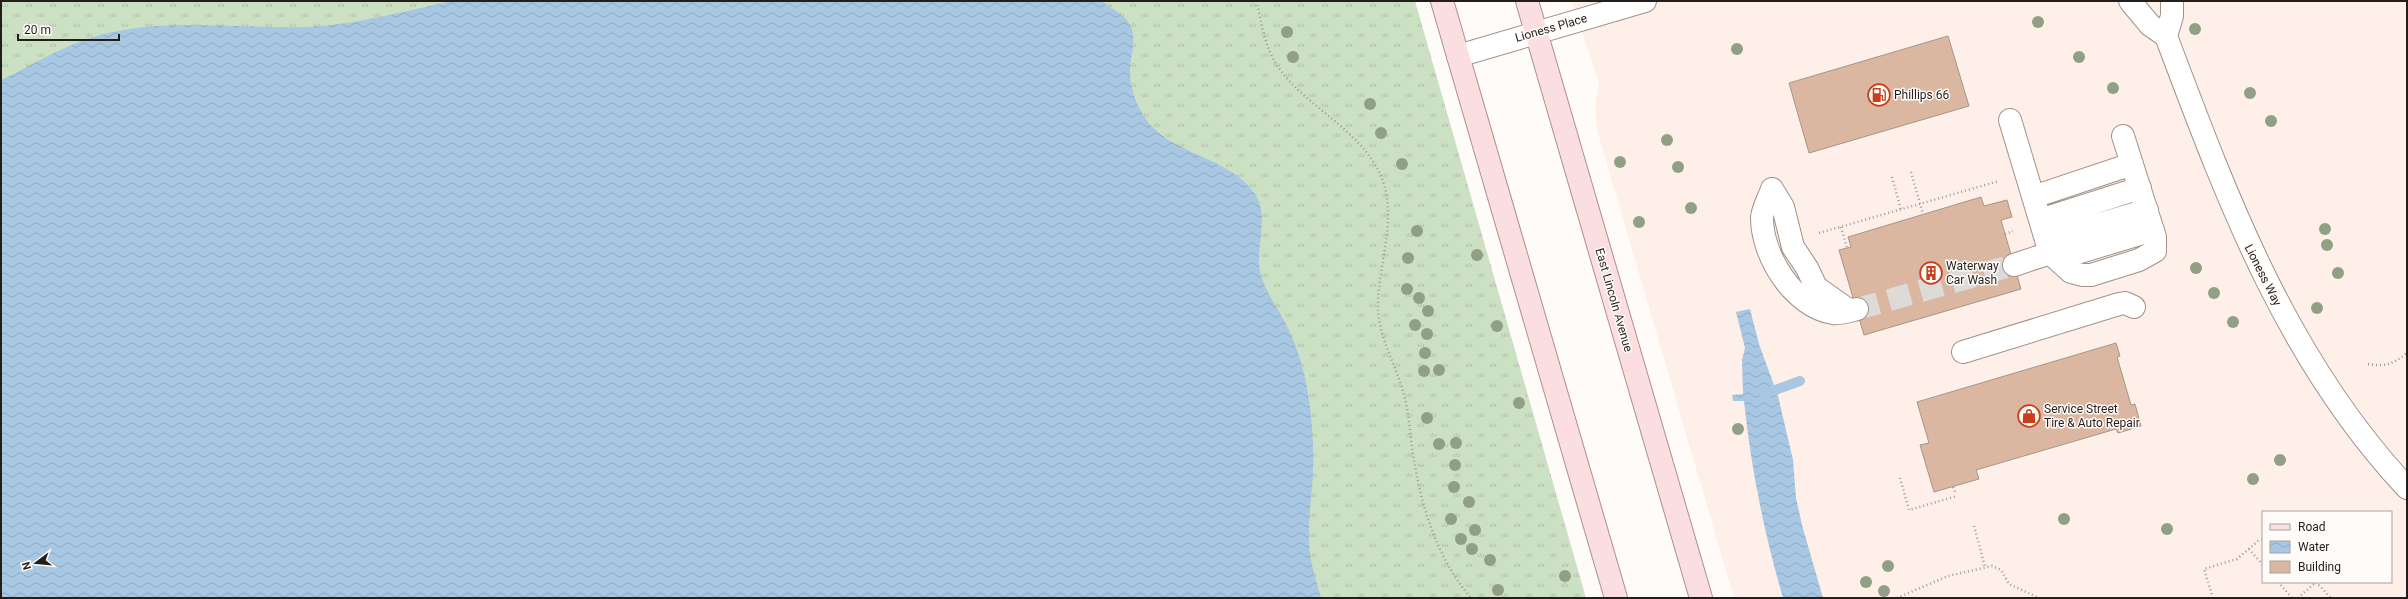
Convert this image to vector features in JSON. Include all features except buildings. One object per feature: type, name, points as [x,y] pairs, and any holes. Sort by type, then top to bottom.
[{"type":"main road","points":[[1442,1],[1616,598]]},
{"type":"main road","name":"East Lincoln Avenue","points":[[1527,1],[1701,598]]},
{"type":"street","name":"Lioness Place","points":[[1458,56],[1645,1]]},
{"type":"street","points":[[2130,1],[2150,25],[2166,36],[2172,16],[2172,1]]},
{"type":"street","name":"Lioness Way","points":[[2166,36],[2232,207],[2273,295],[2301,346],[2333,394],[2375,451],[2407,488]]},
{"type":"street","points":[[2010,120],[2048,243],[2071,272],[2091,275],[2149,256],[2155,251],[2156,245],[2153,230],[2123,136]]},
{"type":"street","points":[[2033,197],[2132,164]]},
{"type":"street","points":[[2014,264],[2140,188]]},
{"type":"street","points":[[1772,190],[1762,218],[1768,247],[1783,280],[1802,298],[1825,311],[1839,313],[1854,310]]},
{"type":"street","points":[[2048,243],[2147,210]]},
{"type":"street","points":[[1963,352],[2119,304],[2125,303],[2134,307]]},
{"type":"path","points":[[1257,1],[1268,49],[1278,67],[1303,95],[1367,153],[1383,183],[1388,210],[1378,304],[1380,327],[1406,400],[1418,480],[1430,526],[1448,566],[1470,598]]},
{"type":"path","points":[[1911,172],[1923,214]]},
{"type":"path","points":[[1892,177],[1901,210]]},
{"type":"path","points":[[1812,236],[2006,179]]},
{"type":"path","points":[[1841,227],[1847,248]]},
{"type":"path","points":[[2368,364],[2384,366],[2392,364],[2407,353]]},
{"type":"path","points":[[1900,478],[1909,510],[1957,496]]},
{"type":"path","points":[[1953,487],[1955,492]]},
{"type":"path","points":[[1974,526],[1985,567]]},
{"type":"path","points":[[2213,598],[2204,569],[2232,561],[2262,540]]},
{"type":"path","points":[[2249,548],[2262,564]]},
{"type":"path","points":[[1897,598],[1943,578],[1985,567],[1996,566],[2009,584],[2039,598]]},
{"type":"path","points":[[2279,583],[2292,598]]},
{"type":"path","points":[[2298,598],[2315,583]]},
{"type":"path","points":[[2317,583],[2331,598]]},
{"type":"shaded area","points":[[1572,1],[2407,1],[2407,598],[1734,598],[1597,130],[1595,104],[1599,84]]},
{"type":"green space","points":[[1,1],[1415,1],[1586,598],[1,598]]},
{"type":"water","points":[[452,1],[1101,1],[1117,12],[1130,25],[1133,43],[1130,78],[1134,95],[1143,115],[1154,128],[1167,139],[1182,148],[1230,171],[1244,181],[1255,194],[1259,203],[1262,222],[1259,252],[1260,272],[1268,292],[1294,341],[1302,366],[1308,393],[1312,423],[1313,452],[1309,548],[1313,570],[1321,598],[1,598],[1,80],[74,44],[100,35],[126,30],[151,26],[177,25],[281,27],[325,26],[380,17]]},
{"type":"water","points":[[1750,309],[1759,344],[1778,396],[1793,460],[1796,498],[1802,525],[1823,598],[1783,598],[1770,549],[1754,476],[1744,401],[1733,401],[1732,395],[1743,394],[1742,360],[1745,348],[1736,312]]},
{"type":"waterway","points":[[1764,394],[1800,381]]},
{"type":"tunnel","points":[[1857,309],[2014,265]]},
{"type":"place","name":"Phillips 66","points":[[1879,95]]},
{"type":"place","name":"Waterway Car Wash","points":[[1931,273]]},
{"type":"place","name":"Service Street Tire & Auto Repair","points":[[2029,416]]}]
